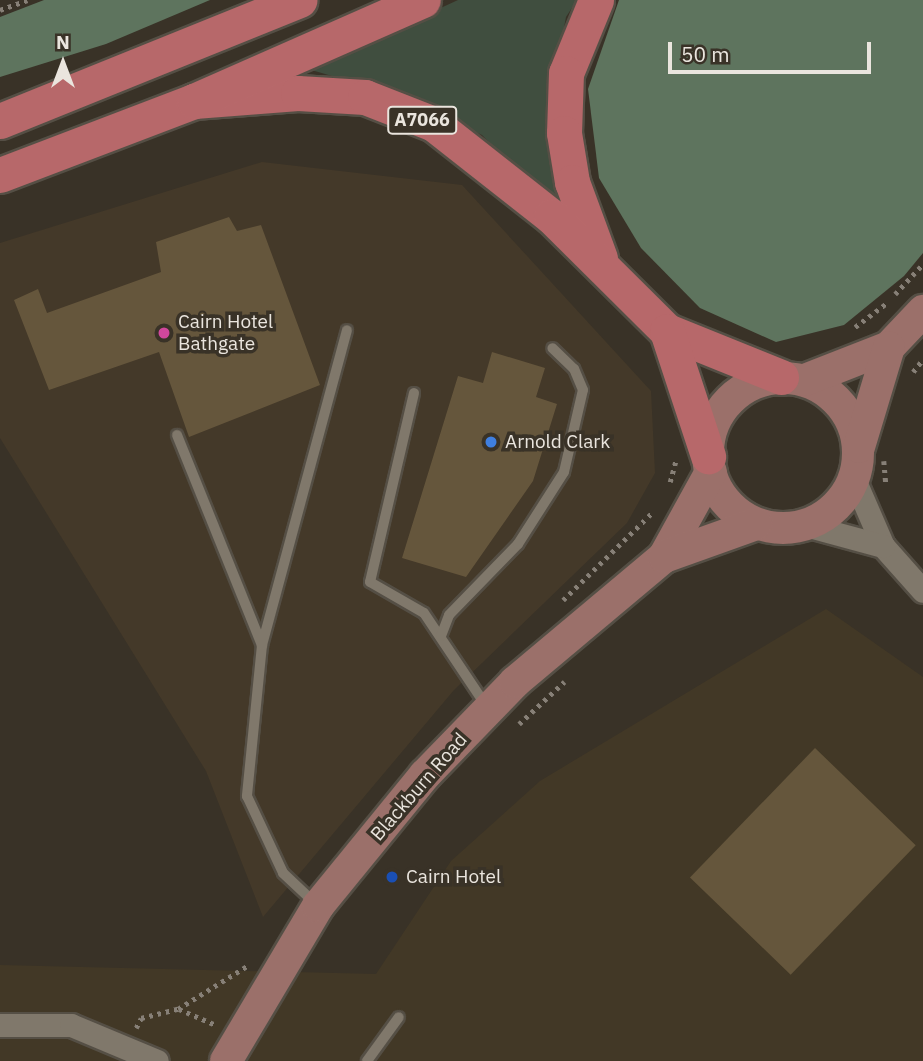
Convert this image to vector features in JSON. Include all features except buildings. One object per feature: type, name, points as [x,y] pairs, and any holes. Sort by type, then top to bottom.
[{"type":"main road","points":[[0,121],[299,0]]},
{"type":"main road","name":"A7066","points":[[0,175],[194,101],[423,0]]},
{"type":"main road","name":"A7066","points":[[596,0],[566,73],[564,133],[572,182],[603,265]]},
{"type":"main road","name":"A7066","points":[[194,101],[298,93],[365,97],[434,124],[485,159],[603,265],[667,331],[793,379]]},
{"type":"main road","points":[[889,347],[872,448],[854,479],[828,514],[805,525],[757,524],[733,509],[709,464],[710,433],[730,400],[889,347],[923,311]]},
{"type":"main road","name":"A7066","points":[[667,331],[709,464]]},
{"type":"main road","points":[[793,379],[847,413],[872,448]]},
{"type":"main road","name":"Blackburn Road","points":[[664,557],[709,464]]},
{"type":"main road","name":"Blackburn Road","points":[[226,1061],[318,906],[489,709],[590,612],[664,557],[757,524]]},
{"type":"street","points":[[854,479],[883,546],[923,591]]},
{"type":"street","points":[[805,525],[883,546]]},
{"type":"street","points":[[0,1025],[71,1025],[156,1061]]},
{"type":"lane","points":[[318,906],[284,873],[247,796],[262,645],[347,330]]},
{"type":"lane","points":[[441,636],[449,615],[517,544],[564,472],[583,390],[574,369],[552,348]]},
{"type":"lane","points":[[414,393],[370,582],[424,613],[489,709]]},
{"type":"lane","points":[[177,435],[262,645]]},
{"type":"lane","points":[[367,1061],[399,1017]]},
{"type":"path","points":[[0,10],[27,0]]},
{"type":"path","points":[[909,378],[923,359]]},
{"type":"path","points":[[871,518],[889,499],[872,448]]},
{"type":"path","points":[[508,733],[570,677]]},
{"type":"shaded area","points":[[262,162],[462,185],[651,391],[655,473],[627,523],[454,690],[263,917],[206,771],[0,438],[0,243]]},
{"type":"shaded area","points":[[826,609],[923,677],[923,1061],[0,1061],[0,965],[376,974],[451,861],[540,781]]},
{"type":"green space","points":[[44,0],[210,0],[106,44],[0,77],[0,17]]},
{"type":"green space","points":[[458,0],[577,0],[566,17],[547,118],[559,214],[482,135],[390,93],[308,69]]},
{"type":"green space","points":[[619,0],[923,0],[923,253],[904,276],[844,325],[776,342],[700,308],[641,248],[599,178],[588,89]]},
{"type":"place","name":"Cairn Hotel Bathgate","points":[[164,333]]},
{"type":"place","name":"Arnold Clark","points":[[491,442]]},
{"type":"place","name":"Cairn Hotel","points":[[392,877]]}]
